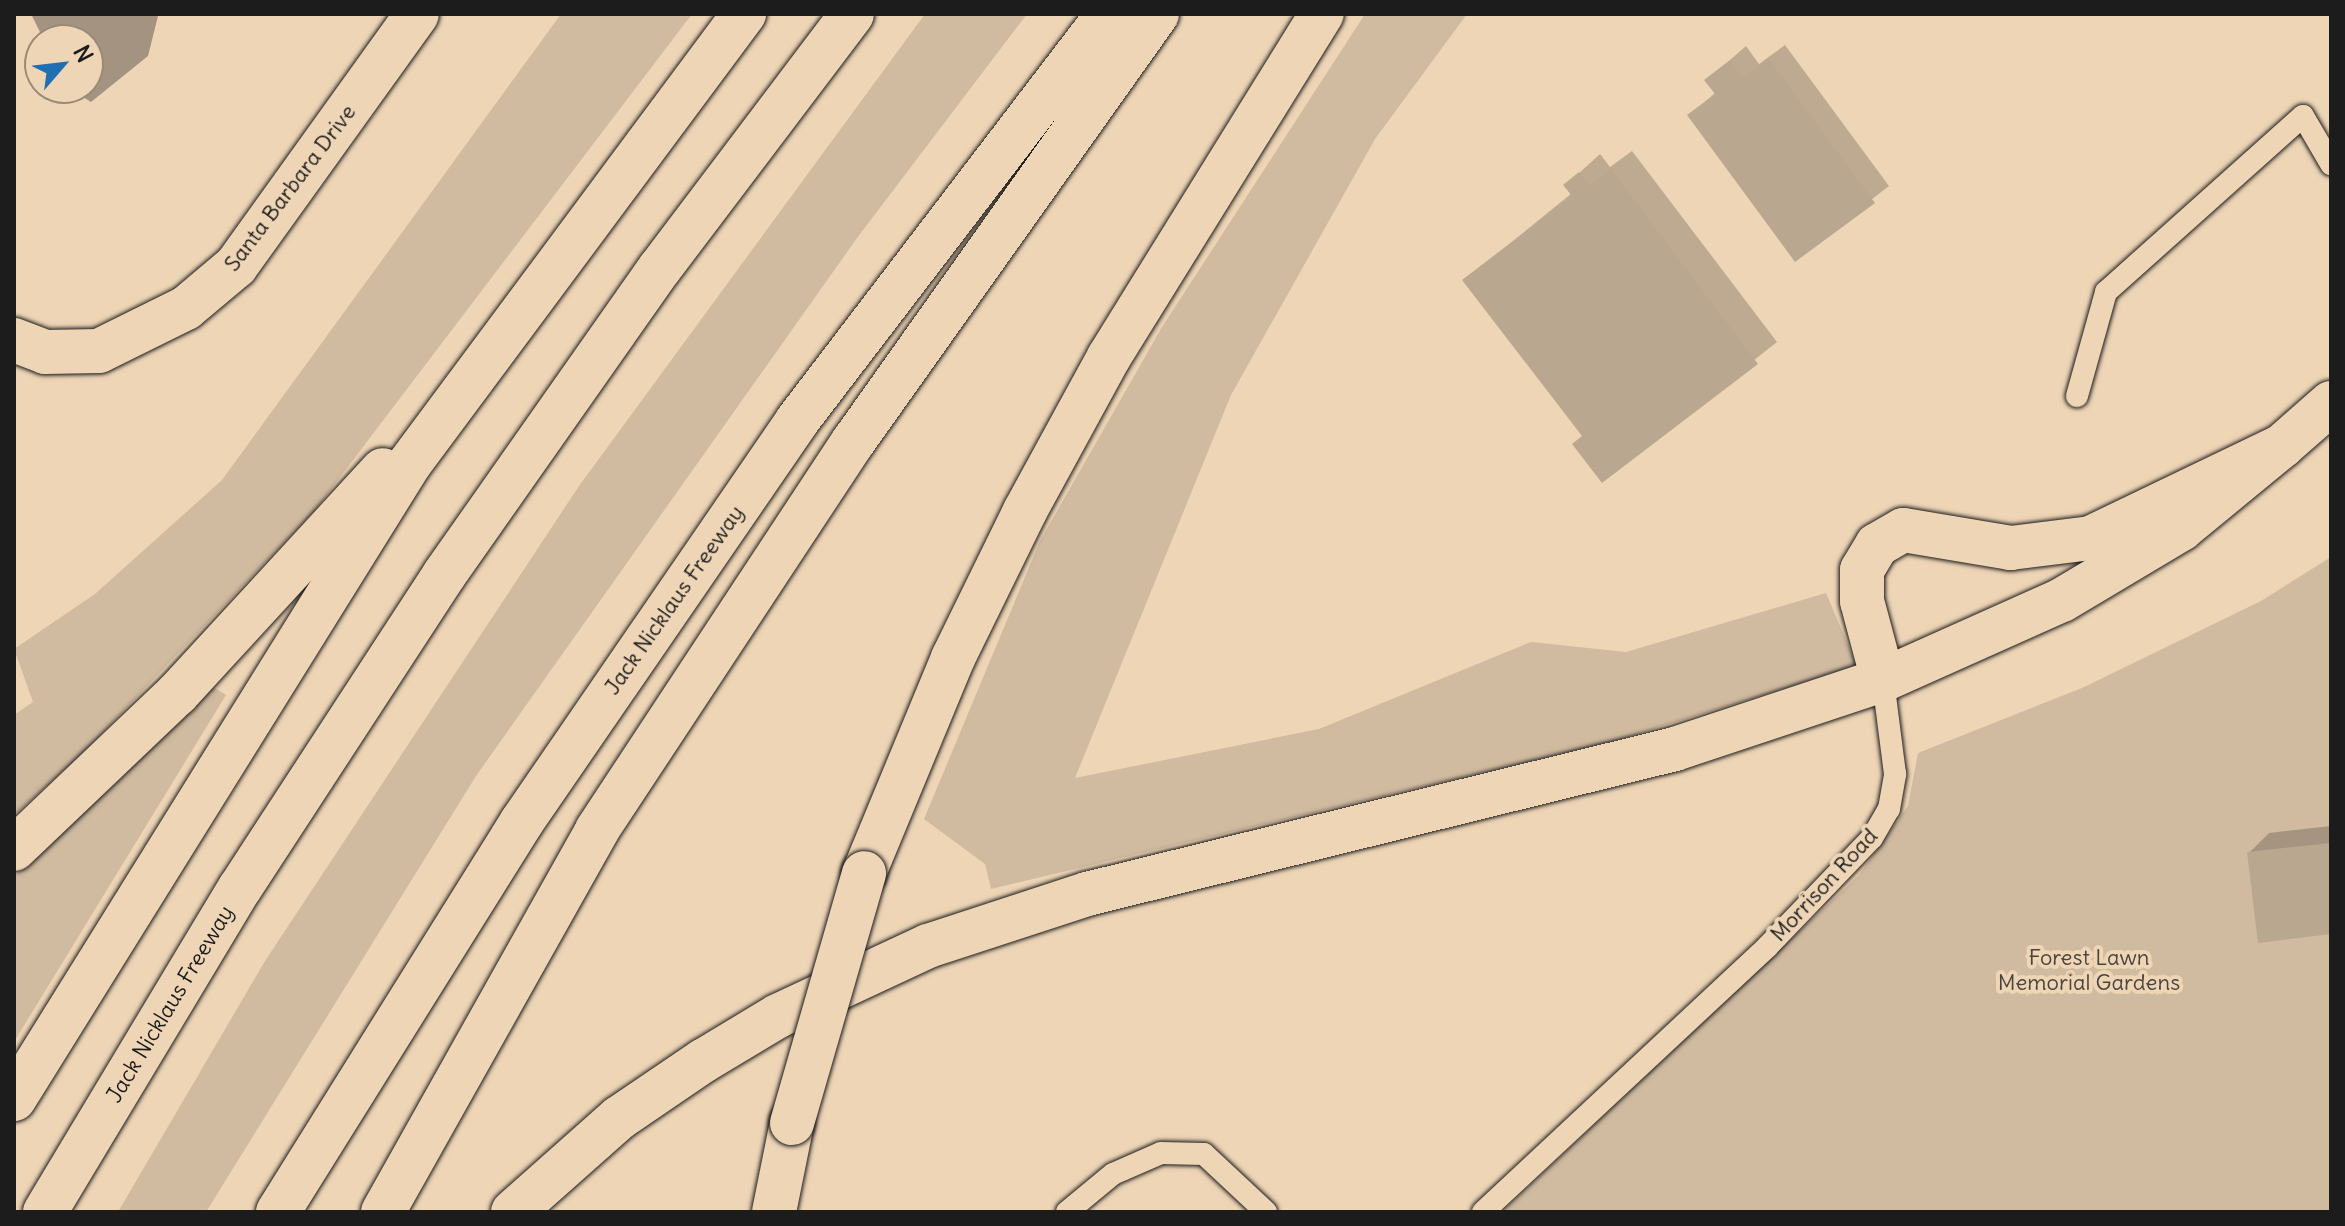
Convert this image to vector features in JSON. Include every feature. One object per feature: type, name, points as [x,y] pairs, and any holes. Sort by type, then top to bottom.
[{"type":"main road","name":"Santa Barbara Drive","points":[[29,346],[126,343],[186,308],[236,266],[417,14]]},
{"type":"main road","points":[[14,1099],[460,392],[744,14]]},
{"type":"main road","name":"Jack Nicklaus Freeway","points":[[45,1212],[240,888],[444,575],[660,268],[852,14]]},
{"type":"main road","name":"Jack Nicklaus Freeway","points":[[278,1212],[521,823],[797,421],[1108,14]]},
{"type":"main road","points":[[383,1212],[606,817],[853,442],[1157,14]]},
{"type":"main road","points":[[774,1212],[792,1123],[864,873],[953,658],[1025,511],[1109,357],[1322,14]]},
{"type":"main road","points":[[14,849],[177,694],[460,392]]},
{"type":"main road","points":[[513,1212],[619,1118],[703,1061],[778,1016],[928,946],[1087,894],[1675,749],[1883,680],[2062,600],[2181,529],[2331,403]]},
{"type":"main road","points":[[1883,680],[1862,601],[1862,570],[1877,545],[1903,530],[2011,548],[2091,538],[2282,446]]},
{"type":"lane","points":[[2077,396],[2106,292],[2303,116],[2331,164]]},
{"type":"lane","name":"Morrison Road","points":[[1483,1212],[1767,947],[1872,838],[1889,809],[1895,774],[1883,680]]},
{"type":"lane","points":[[1067,1212],[1113,1174],[1161,1153],[1204,1154],[1266,1212]]},
{"type":"green space","points":[[561,14],[692,14],[315,510],[84,752],[14,815],[14,715],[33,702],[14,649],[95,594],[222,480]]},
{"type":"green space","points":[[925,14],[1027,14],[857,238],[476,776],[206,1212],[118,1212],[265,961],[579,486]]},
{"type":"green space","points":[[1365,14],[1467,14],[1375,139],[1231,395],[1075,778],[1319,729],[1531,642],[1626,652],[1826,593],[1857,666],[1614,741],[991,889],[985,864],[924,819],[1040,541],[1162,327]]},
{"type":"green space","name":"Forest Lawn Memorial Gardens","points":[[2331,557],[2331,1212],[1502,1212],[1859,875],[1908,806],[1918,753],[2082,688],[2261,601]]},
{"type":"green space","points":[[210,685],[226,695],[14,1042],[14,877]]},
{"type":"shaded area","points":[[31,14],[158,16],[148,56],[104,92],[104,24],[36,24]]},
{"type":"building","points":[[1769,59],[1875,203],[1795,262],[1687,115],[1715,94],[1704,80],[1730,60],[1743,78]]},
{"type":"building","points":[[1611,169],[1758,364],[1602,483],[1572,444],[1582,436],[1462,280],[1572,196],[1563,185],[1579,172],[1589,186]]},
{"type":"building","points":[[2331,843],[2331,934],[2258,943],[2247,852]]}]
